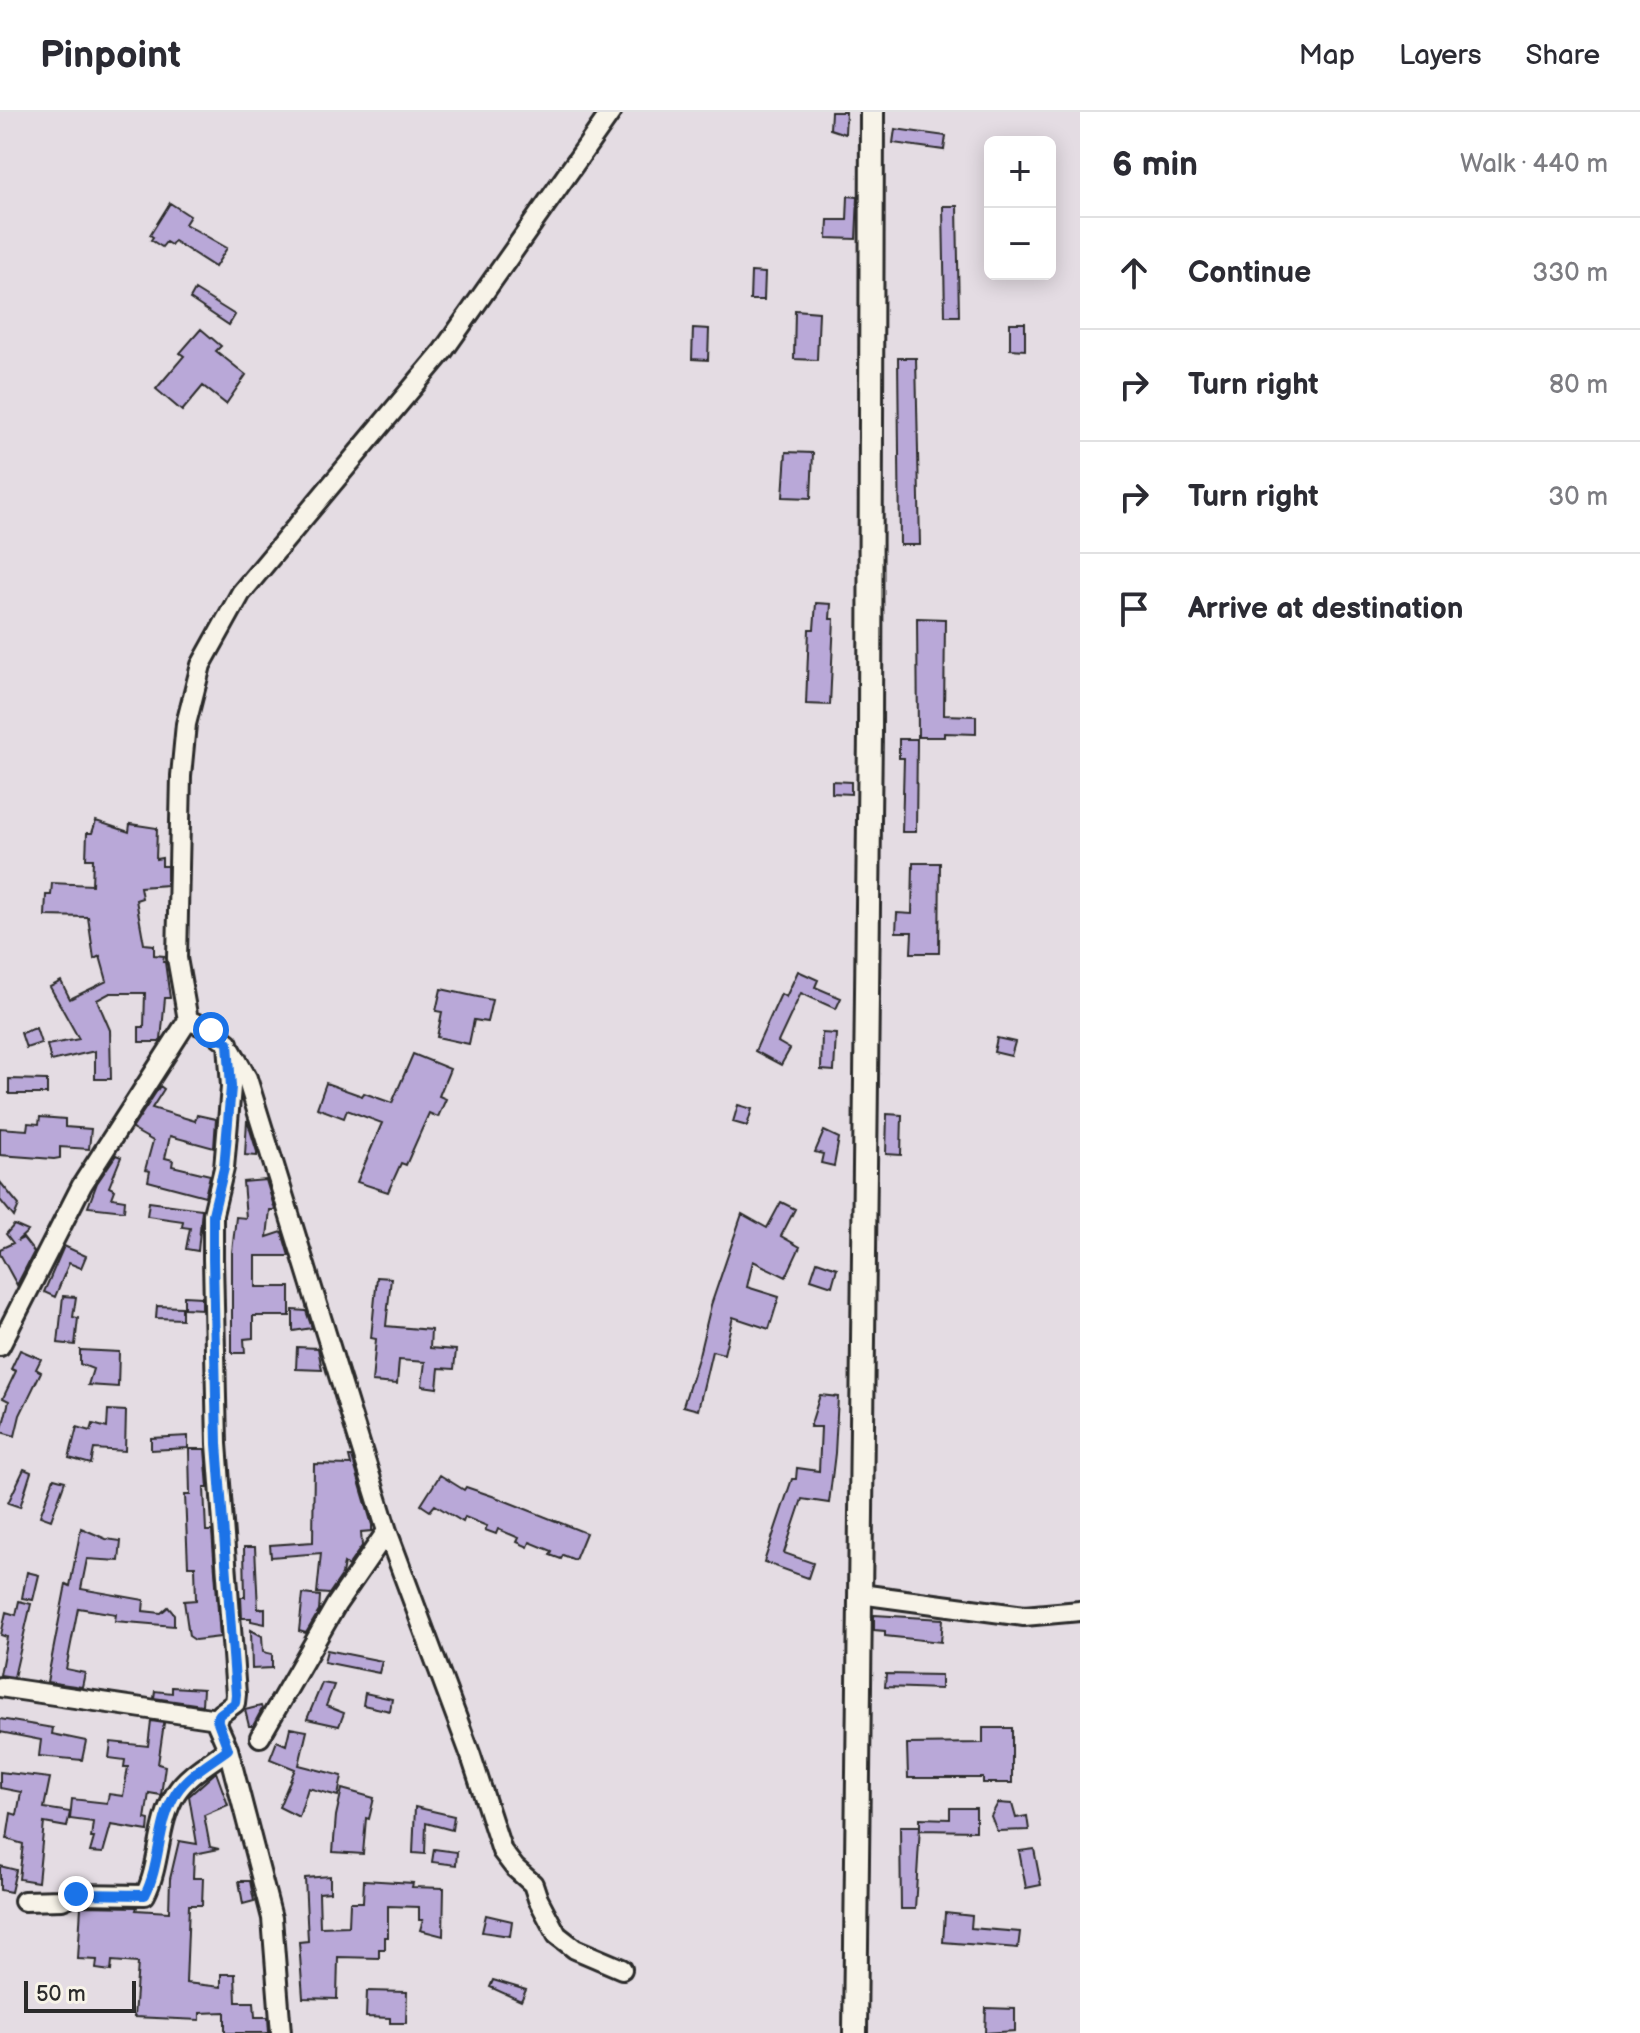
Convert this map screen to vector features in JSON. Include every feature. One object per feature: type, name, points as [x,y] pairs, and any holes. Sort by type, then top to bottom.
[{"type":"main road","points":[[855,2033],[870,733],[872,112]]},
{"type":"street","points":[[0,1346],[82,1185],[188,1020],[177,958],[181,776],[186,724],[201,665],[241,593],[443,351],[611,112]]},
{"type":"street","points":[[188,1020],[211,1030],[228,1043],[247,1078],[387,1531],[471,1756],[502,1851],[533,1884],[557,1935],[575,1949],[622,1969]]},
{"type":"street","points":[[217,1719],[235,1703],[236,1694],[217,1444],[213,1259],[213,1214],[224,1168],[231,1087],[228,1043]]},
{"type":"street","points":[[260,1737],[336,1605],[387,1531]]},
{"type":"street","points":[[860,1594],[1024,1616],[1080,1611]]},
{"type":"street","points":[[0,1687],[217,1719]]},
{"type":"street","points":[[217,1719],[228,1749],[272,1918],[281,2033]]},
{"type":"street","points":[[24,1901],[62,1900],[76,1894],[145,1895],[168,1808],[176,1792],[188,1778],[228,1749]]},
{"type":"building","points":[[831,112],[846,112],[845,134],[830,129]]},
{"type":"building","points":[[895,129],[946,136],[944,150],[893,143]]},
{"type":"building","points":[[848,196],[858,197],[856,239],[827,238],[828,220],[847,220]]},
{"type":"building","points":[[170,203],[190,216],[185,224],[227,248],[215,267],[174,241],[171,245],[166,242],[162,247],[151,240],[153,237],[150,235]]},
{"type":"building","points":[[943,206],[957,206],[959,316],[945,316]]},
{"type":"building","points":[[751,272],[765,273],[764,300],[750,300]]},
{"type":"building","points":[[195,290],[235,315],[229,325],[190,299]]},
{"type":"building","points":[[795,310],[819,312],[817,360],[794,359]]},
{"type":"building","points":[[1010,323],[1025,323],[1025,350],[1010,349]]},
{"type":"building","points":[[693,328],[709,329],[708,360],[692,359]]},
{"type":"building","points":[[201,329],[221,346],[216,351],[246,375],[226,404],[203,386],[182,411],[156,389],[184,356],[180,353]]},
{"type":"building","points":[[898,358],[916,358],[920,545],[900,545]]},
{"type":"building","points":[[786,452],[813,453],[811,498],[783,497]]},
{"type":"building","points":[[816,603],[831,604],[830,619],[834,619],[830,705],[806,704],[809,629],[814,629]]},
{"type":"building","points":[[917,618],[945,619],[944,715],[976,716],[976,734],[944,733],[944,737],[918,737]]},
{"type":"building","points":[[899,739],[917,739],[916,832],[902,832],[904,758],[899,758]]},
{"type":"building","points":[[832,781],[851,782],[851,794],[832,793]]},
{"type":"building","points":[[96,821],[129,832],[130,824],[157,828],[156,859],[162,858],[162,866],[167,866],[167,885],[140,887],[142,898],[136,900],[144,944],[154,945],[154,955],[164,956],[170,998],[165,998],[161,1040],[139,1042],[139,1027],[144,1027],[145,993],[110,993],[97,1000],[110,1030],[111,1079],[95,1079],[95,1051],[51,1061],[47,1045],[79,1039],[50,987],[61,981],[70,999],[107,981],[100,956],[94,959],[88,917],[45,916],[46,895],[51,895],[52,883],[92,885],[93,859],[86,859],[87,833],[92,833]]},
{"type":"building","points":[[913,863],[940,863],[939,953],[911,953],[912,932],[896,932],[897,913],[912,914]]},
{"type":"building","points":[[798,971],[818,980],[815,987],[841,998],[836,1009],[801,993],[778,1042],[790,1049],[781,1065],[755,1051],[781,994],[786,997]]},
{"type":"building","points":[[441,989],[492,1000],[487,1022],[474,1020],[469,1044],[437,1037],[442,1012],[436,1011]]},
{"type":"building","points":[[36,1028],[41,1043],[26,1048],[21,1033]]},
{"type":"building","points":[[822,1033],[836,1034],[834,1071],[821,1070]]},
{"type":"building","points":[[997,1038],[1015,1042],[1011,1056],[994,1052]]},
{"type":"building","points":[[413,1054],[450,1069],[439,1096],[446,1099],[438,1117],[429,1113],[406,1165],[401,1163],[388,1192],[357,1182],[382,1123],[347,1110],[344,1118],[317,1108],[326,1083],[392,1103]]},
{"type":"building","points":[[9,1079],[47,1080],[47,1094],[9,1094]]},
{"type":"building","points":[[160,1086],[164,1089],[152,1108],[195,1121],[197,1115],[216,1119],[214,1148],[170,1136],[165,1158],[173,1160],[172,1166],[210,1175],[205,1196],[148,1181],[150,1171],[145,1170],[153,1141],[132,1129]]},
{"type":"building","points":[[738,1105],[752,1109],[747,1126],[733,1122]]},
{"type":"building","points":[[887,1114],[902,1115],[901,1155],[886,1154]]},
{"type":"building","points":[[40,1117],[65,1119],[65,1127],[91,1129],[89,1149],[60,1147],[60,1158],[54,1159],[0,1155],[0,1128],[27,1130],[28,1123],[39,1124]]},
{"type":"building","points":[[247,1120],[257,1152],[257,1156],[245,1155]]},
{"type":"building","points":[[824,1131],[839,1138],[834,1166],[821,1163],[823,1154],[815,1152]]},
{"type":"building","points":[[116,1155],[121,1157],[109,1187],[115,1190],[112,1198],[125,1200],[124,1211],[88,1207],[97,1183]]},
{"type":"building","points":[[266,1180],[275,1210],[270,1210],[267,1237],[282,1232],[289,1256],[256,1256],[256,1287],[290,1287],[290,1316],[253,1316],[253,1338],[244,1339],[245,1353],[232,1353],[232,1252],[236,1217],[246,1218],[243,1182]]},
{"type":"building","points":[[0,1182],[19,1205],[14,1217],[0,1200]]},
{"type":"building","points":[[149,1202],[202,1209],[198,1251],[186,1249],[190,1228],[182,1227],[183,1221],[147,1216]]},
{"type":"building","points":[[781,1202],[795,1209],[781,1236],[800,1247],[786,1277],[753,1261],[747,1287],[779,1297],[769,1329],[733,1317],[724,1354],[712,1351],[698,1410],[683,1406],[711,1305],[742,1214],[767,1228]]},
{"type":"building","points":[[14,1225],[28,1231],[17,1241],[23,1238],[34,1252],[17,1285],[0,1254],[0,1249],[13,1243],[6,1234]]},
{"type":"building","points":[[64,1246],[86,1256],[81,1268],[69,1263],[55,1297],[44,1292]]},
{"type":"building","points":[[817,1261],[837,1268],[832,1286],[811,1279]]},
{"type":"building","points":[[377,1277],[391,1278],[386,1326],[431,1330],[430,1348],[456,1350],[454,1369],[439,1368],[437,1388],[422,1386],[425,1362],[399,1360],[397,1384],[372,1382],[376,1339],[371,1338]]},
{"type":"building","points":[[63,1296],[76,1297],[73,1317],[78,1318],[75,1345],[58,1343]]},
{"type":"building","points":[[184,1296],[202,1297],[202,1309],[184,1308]]},
{"type":"building","points":[[157,1306],[182,1307],[182,1319],[156,1318]]},
{"type":"building","points":[[293,1310],[306,1311],[312,1328],[293,1331]]},
{"type":"building","points":[[297,1347],[318,1348],[322,1370],[296,1369]]},
{"type":"building","points":[[20,1350],[41,1359],[36,1369],[41,1372],[20,1415],[15,1436],[1,1432],[9,1401],[3,1398],[16,1371],[11,1369]]},
{"type":"building","points":[[80,1350],[119,1352],[118,1387],[88,1385],[93,1369],[80,1364]]},
{"type":"building","points":[[820,1395],[838,1397],[829,1503],[802,1499],[784,1553],[813,1563],[808,1578],[764,1562],[792,1479],[796,1479],[797,1468],[819,1471],[821,1427],[810,1427]]},
{"type":"building","points":[[108,1410],[126,1411],[125,1451],[94,1449],[91,1464],[69,1458],[77,1427],[91,1431],[93,1424],[107,1428]]},
{"type":"building","points":[[188,1436],[188,1448],[151,1450],[151,1438]]},
{"type":"building","points":[[189,1449],[205,1449],[208,1488],[204,1488],[206,1531],[212,1531],[220,1637],[195,1640],[189,1636],[184,1601],[196,1600],[195,1566],[188,1566],[185,1495],[190,1495]]},
{"type":"building","points":[[349,1457],[352,1457],[372,1531],[361,1532],[362,1546],[348,1566],[344,1563],[342,1575],[329,1594],[317,1593],[321,1553],[271,1557],[270,1545],[313,1542],[314,1464],[351,1465]]},
{"type":"building","points":[[24,1469],[31,1472],[20,1507],[8,1503]]},
{"type":"building","points":[[440,1475],[464,1490],[466,1487],[498,1498],[586,1533],[575,1560],[563,1555],[561,1559],[550,1555],[552,1551],[530,1542],[528,1547],[517,1542],[519,1538],[498,1529],[496,1534],[485,1530],[487,1526],[465,1517],[463,1522],[435,1505],[430,1511],[421,1505]]},
{"type":"building","points":[[54,1478],[65,1481],[51,1520],[40,1516]]},
{"type":"building","points":[[81,1528],[106,1539],[121,1541],[119,1561],[87,1559],[81,1589],[144,1600],[143,1611],[161,1613],[168,1607],[174,1614],[174,1626],[115,1621],[116,1614],[78,1608],[66,1669],[85,1673],[82,1687],[47,1682],[66,1584],[70,1586]]},
{"type":"building","points":[[244,1547],[255,1547],[258,1609],[265,1608],[265,1624],[242,1618],[241,1597],[245,1597]]},
{"type":"building","points":[[27,1572],[39,1575],[33,1600],[22,1598]]},
{"type":"building","points":[[303,1594],[320,1596],[319,1611],[306,1633],[299,1631]]},
{"type":"building","points":[[19,1601],[31,1604],[14,1677],[0,1675],[7,1637],[1,1635],[6,1612],[16,1615]]},
{"type":"building","points":[[874,1615],[943,1619],[941,1642],[885,1636],[885,1631],[874,1630]]},
{"type":"building","points":[[251,1630],[262,1636],[263,1652],[272,1654],[272,1668],[252,1669]]},
{"type":"building","points":[[327,1650],[382,1661],[379,1673],[324,1662]]},
{"type":"building","points":[[886,1674],[941,1675],[941,1689],[885,1687]]},
{"type":"building","points":[[322,1683],[334,1685],[326,1706],[344,1713],[339,1726],[307,1719]]},
{"type":"building","points":[[172,1687],[203,1689],[202,1705],[154,1698],[155,1691],[172,1693]]},
{"type":"building","points":[[365,1693],[392,1699],[390,1711],[363,1705]]},
{"type":"building","points":[[261,1706],[253,1726],[249,1726],[245,1710]]},
{"type":"building","points":[[0,1719],[53,1728],[52,1734],[86,1741],[82,1760],[39,1756],[41,1740],[0,1732]]},
{"type":"building","points":[[151,1721],[164,1723],[158,1764],[165,1766],[161,1795],[149,1793],[145,1819],[149,1820],[148,1831],[111,1825],[103,1853],[90,1852],[94,1838],[91,1838],[93,1822],[70,1819],[72,1799],[107,1803],[109,1794],[123,1796],[128,1767],[124,1767],[125,1760],[109,1758],[111,1742],[148,1746]]},
{"type":"building","points":[[290,1728],[307,1731],[299,1765],[342,1776],[338,1796],[308,1788],[299,1817],[279,1807],[295,1769],[270,1759],[277,1741],[286,1745]]},
{"type":"building","points":[[983,1728],[1012,1728],[1012,1783],[983,1783],[983,1778],[908,1778],[907,1744],[983,1743]]},
{"type":"building","points":[[0,1772],[50,1778],[44,1808],[70,1812],[67,1827],[44,1823],[38,1882],[19,1879],[23,1844],[7,1839],[11,1813],[17,1815],[21,1792],[0,1788]]},
{"type":"building","points":[[216,1772],[228,1805],[204,1815],[210,1847],[219,1849],[194,1854],[193,1878],[203,1878],[202,1905],[189,1905],[186,1983],[221,1987],[221,1974],[235,1974],[236,2002],[254,2002],[255,2017],[268,2017],[269,2033],[225,2033],[225,2012],[200,2013],[200,2020],[134,2017],[138,1963],[112,1961],[111,1971],[96,1969],[97,1960],[78,1959],[81,1906],[137,1907],[136,1910],[169,1912],[170,1879],[179,1841],[197,1844],[189,1796]]},
{"type":"building","points":[[342,1789],[374,1798],[369,1819],[366,1818],[363,1854],[333,1852]]},
{"type":"building","points":[[998,1803],[1012,1804],[1016,1818],[1027,1816],[1029,1830],[997,1831],[991,1816]]},
{"type":"building","points":[[415,1807],[454,1816],[452,1830],[426,1823],[425,1854],[413,1853]]},
{"type":"building","points":[[950,1808],[976,1808],[976,1831],[920,1830],[920,1818],[950,1819]]},
{"type":"building","points":[[900,1826],[920,1826],[915,1909],[901,1909]]},
{"type":"building","points":[[434,1849],[457,1852],[456,1865],[432,1862]]},
{"type":"building","points":[[1034,1849],[1041,1885],[1026,1888],[1019,1851]]},
{"type":"building","points":[[0,1866],[16,1870],[11,1892],[0,1890]]},
{"type":"building","points":[[330,1876],[330,1892],[319,1893],[320,1927],[349,1926],[350,1902],[363,1902],[364,1880],[413,1883],[412,1887],[444,1888],[443,1936],[420,1930],[423,1920],[419,1920],[419,1907],[388,1906],[388,1937],[385,1937],[385,1949],[379,1949],[379,1958],[338,1957],[337,1999],[303,1998],[299,1942],[308,1941],[305,1878]]},
{"type":"building","points":[[239,1881],[250,1881],[254,1901],[243,1904]]},
{"type":"building","points":[[945,1913],[972,1916],[971,1928],[1020,1932],[1018,1948],[943,1942]]},
{"type":"building","points":[[486,1915],[512,1921],[510,1936],[482,1932]]},
{"type":"building","points":[[493,1980],[526,1990],[521,2001],[490,1987]]},
{"type":"building","points":[[367,1991],[407,1992],[406,2023],[390,2023],[390,2018],[366,2017]]},
{"type":"building","points":[[986,2008],[1015,2009],[1015,2031],[985,2033]]},
{"type":"route","points":[[76,1894],[145,1895],[168,1808],[188,1778],[228,1749],[217,1719],[236,1699],[217,1444],[213,1259],[213,1214],[224,1168],[231,1087],[228,1043],[211,1030]]}]
